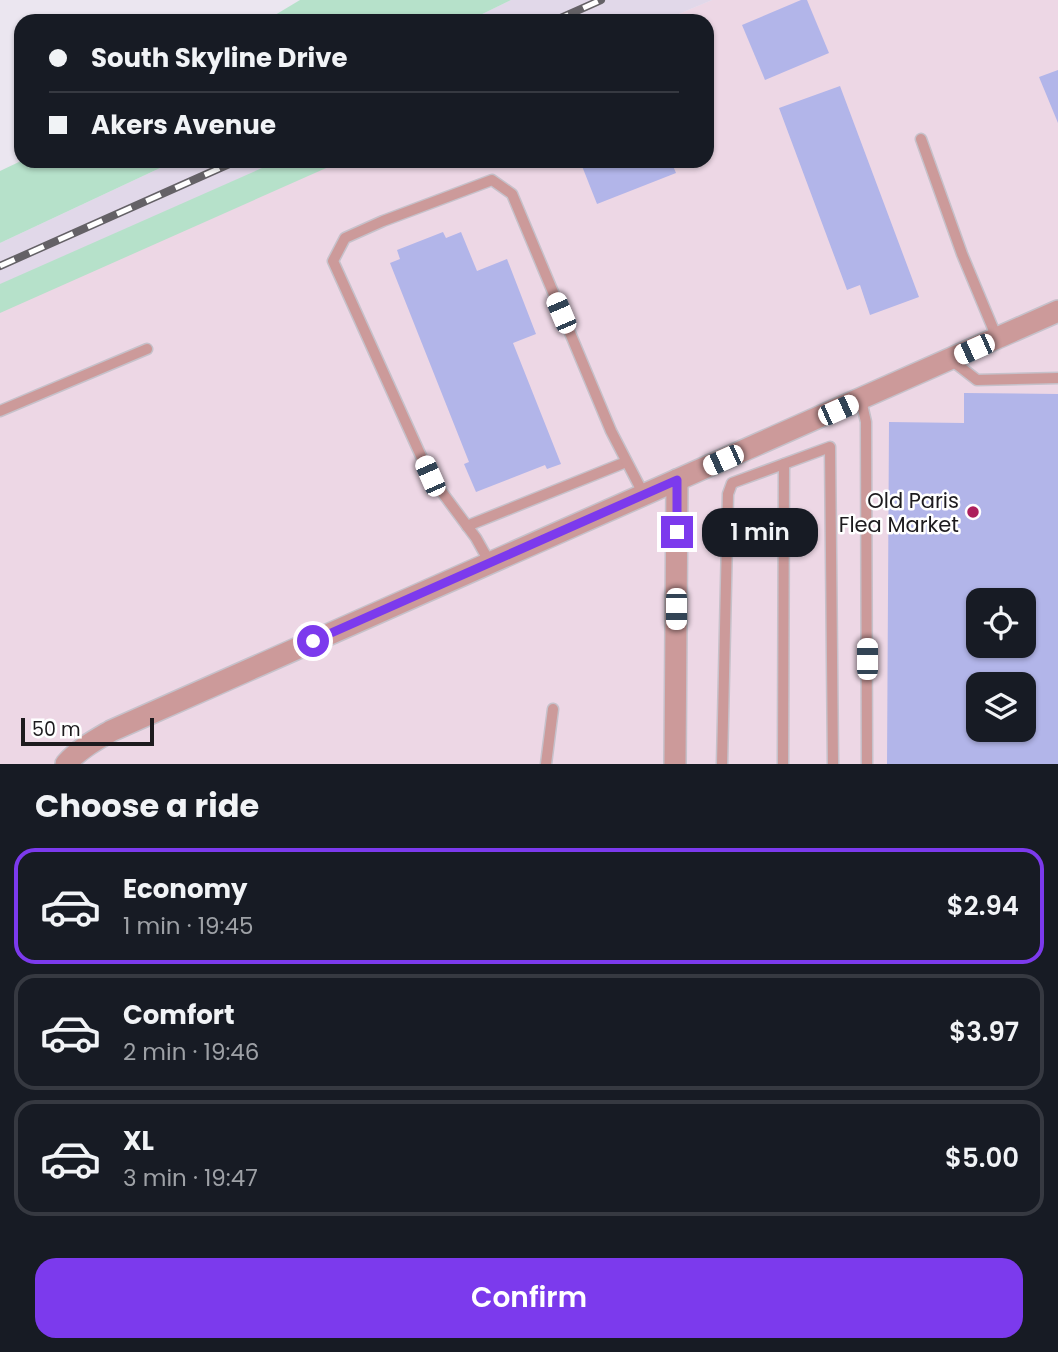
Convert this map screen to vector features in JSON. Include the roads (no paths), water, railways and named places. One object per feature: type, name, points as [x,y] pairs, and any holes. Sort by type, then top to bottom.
[{"type":"street","points":[[66,764],[85,746],[111,731],[1058,312]]},
{"type":"street","points":[[675,764],[677,480]]},
{"type":"lane","points":[[921,139],[962,254],[997,338]]},
{"type":"lane","points":[[490,563],[430,476],[333,261],[345,238],[383,221],[492,180],[512,194],[611,431],[644,495]]},
{"type":"lane","points":[[0,411],[146,349]]},
{"type":"lane","points":[[950,359],[977,380],[1058,378]]},
{"type":"lane","points":[[861,400],[866,422],[867,764]]},
{"type":"lane","points":[[722,764],[728,494],[732,483],[830,447],[834,764]]},
{"type":"lane","points":[[467,526],[626,462]]},
{"type":"lane","points":[[783,764],[784,464]]},
{"type":"lane","points":[[547,764],[553,709]]},
{"type":"railway","points":[[570,14],[601,0]]},
{"type":"railway","points":[[0,266],[220,168]]},
{"type":"place","name":"Old Paris Flea Market","points":[[973,512]]}]
